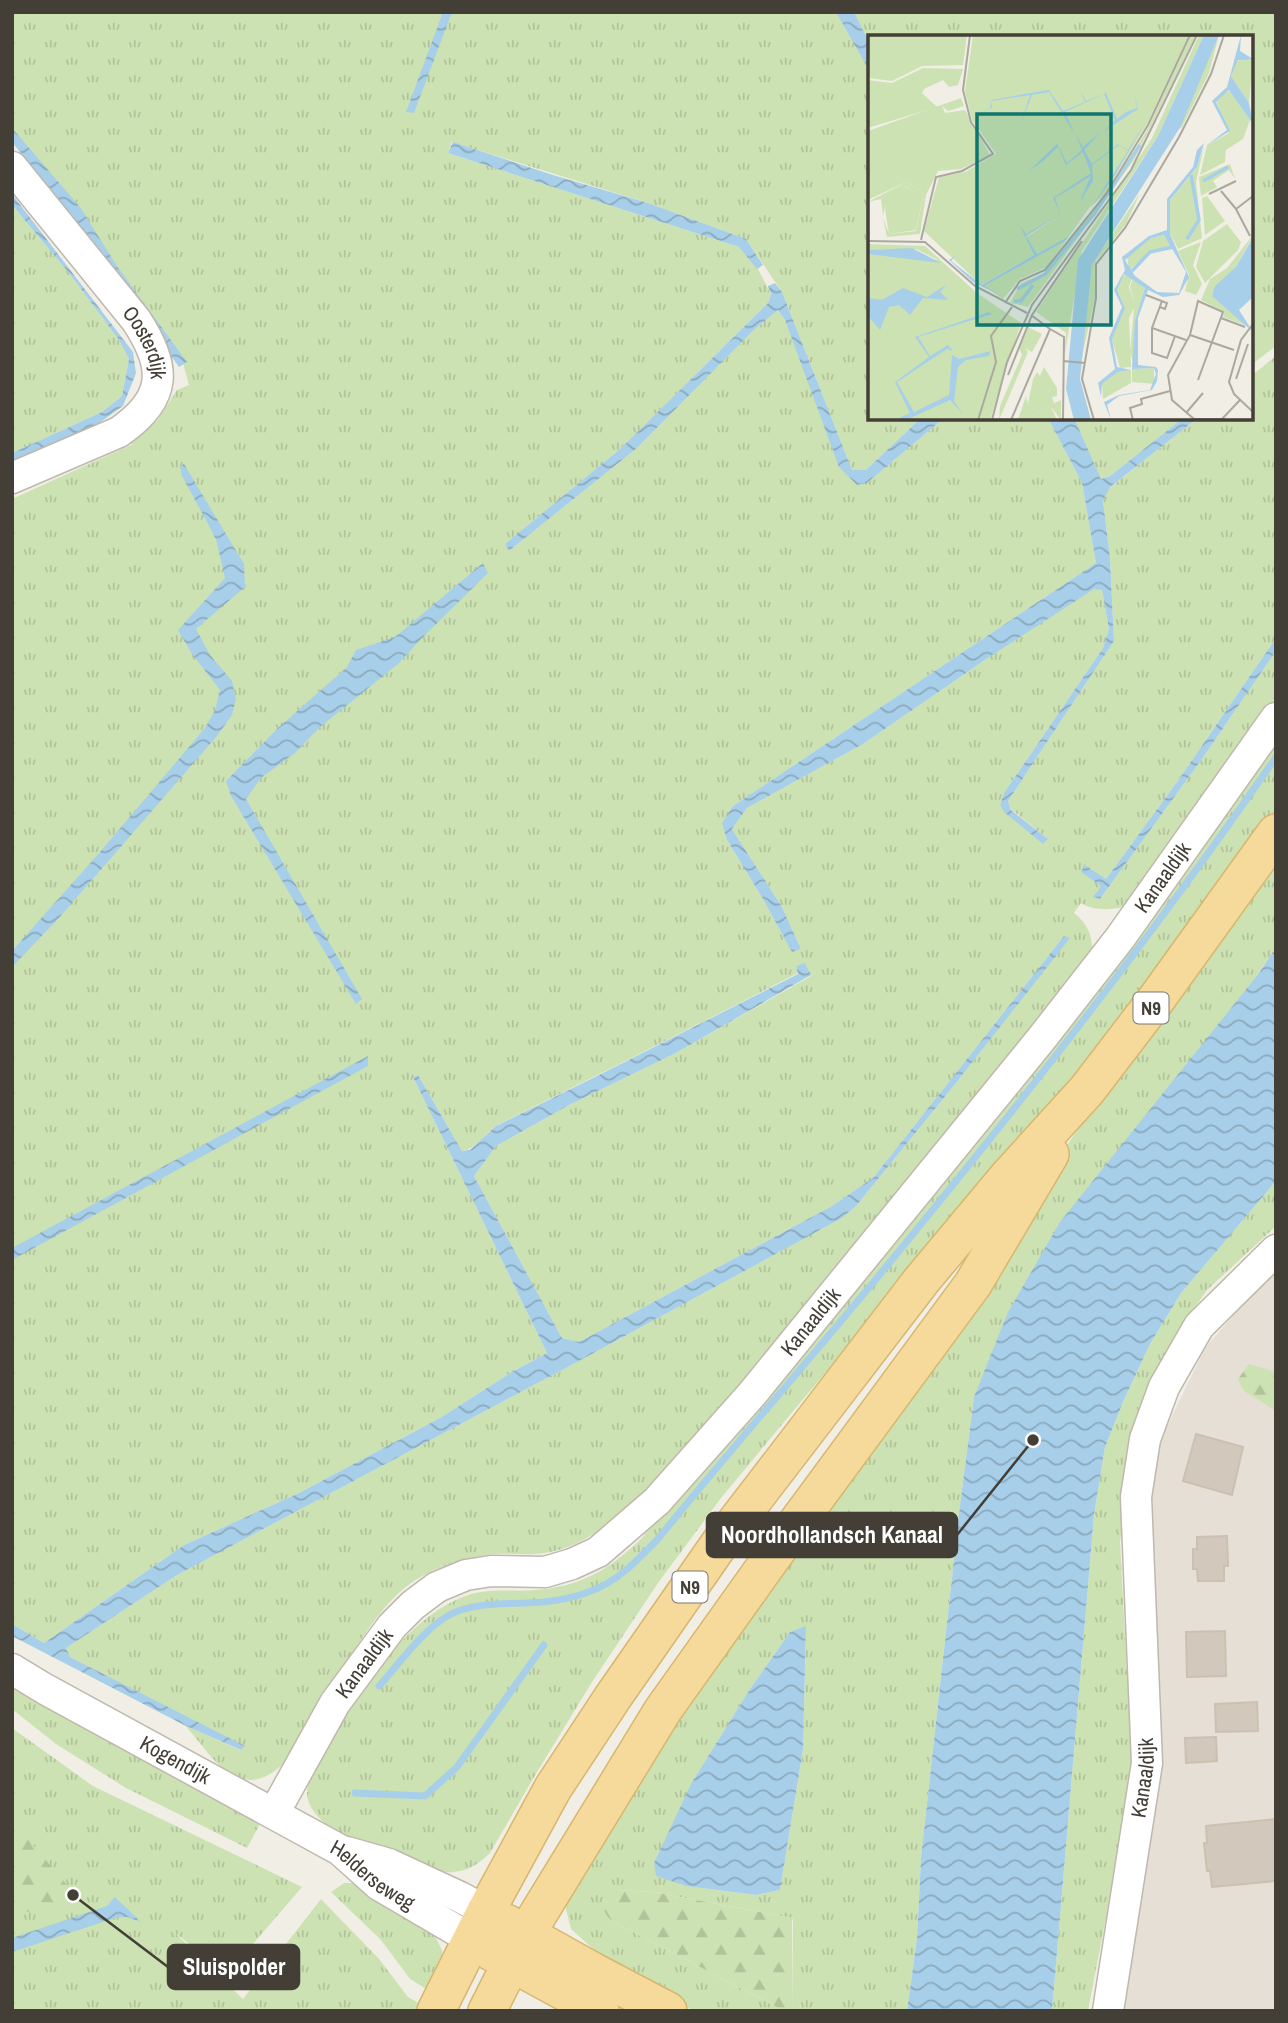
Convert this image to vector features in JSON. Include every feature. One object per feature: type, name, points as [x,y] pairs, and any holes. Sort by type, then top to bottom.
[{"type":"main road","name":"N9","points":[[436,2011],[478,1925],[553,1788],[612,1697],[720,1543],[922,1280],[1007,1178],[1087,1090],[1276,834]]},
{"type":"main road","name":"N9","points":[[487,2011],[518,1949],[663,1710],[973,1284],[1087,1090]]},
{"type":"main road","points":[[478,1925],[518,1949],[600,2011]]},
{"type":"main road","points":[[518,1949],[592,1972],[668,2011]]},
{"type":"street","name":"Oosterdijk","points":[[12,167],[136,320],[153,348],[158,366],[158,383],[147,408],[119,432],[12,478]]},
{"type":"street","name":"Kanaaldijk","points":[[274,1812],[335,1703],[392,1626],[413,1605],[437,1587],[466,1575],[491,1571],[545,1572],[572,1564],[598,1552],[657,1501],[752,1394],[1042,1038],[1120,938],[1276,718]]},
{"type":"street","name":"Kanaaldijk","points":[[1108,2011],[1147,1763],[1136,1497],[1145,1439],[1164,1387],[1199,1326],[1276,1250]]},
{"type":"street","name":"Kogendijk","points":[[12,1669],[340,1850]]},
{"type":"street","name":"Helderseweg","points":[[340,1850],[389,1864],[460,1897],[478,1925]]},
{"type":"shaded area","points":[[1276,1266],[1276,2011],[1118,2011],[1140,1891],[1143,1476],[1205,1348]]},
{"type":"green space","points":[[12,12],[1276,12],[1276,346],[1253,363],[1253,35],[868,35],[868,420],[919,420],[866,470],[852,470],[782,292],[746,239],[648,203],[452,142],[448,153],[739,247],[758,269],[771,294],[768,303],[620,449],[505,544],[509,551],[637,448],[755,329],[778,310],[785,320],[857,485],[867,483],[942,420],[1049,420],[1082,483],[1096,563],[733,806],[723,822],[727,840],[792,951],[801,949],[782,907],[732,829],[747,808],[863,744],[1094,588],[1102,590],[1109,629],[1103,648],[1004,793],[1000,805],[1047,838],[1011,809],[1008,801],[1114,641],[1110,558],[1103,501],[1109,488],[1195,420],[1253,420],[1253,374],[1276,356],[1276,638],[1177,782],[1106,879],[1085,865],[1082,872],[1101,886],[1094,896],[1100,899],[1202,759],[1276,651],[1276,702],[1223,781],[1124,907],[1102,909],[1081,903],[1074,913],[1089,932],[1092,956],[676,1466],[615,1519],[582,1541],[545,1553],[493,1554],[468,1558],[433,1571],[407,1586],[388,1604],[365,1634],[283,1764],[267,1775],[253,1780],[228,1772],[186,1726],[240,1750],[244,1746],[70,1657],[66,1648],[177,1575],[842,1218],[856,1206],[952,1088],[1069,938],[1064,936],[873,1178],[832,1206],[579,1342],[562,1338],[474,1176],[496,1146],[571,1104],[676,1053],[811,976],[805,964],[796,966],[798,973],[501,1123],[468,1150],[462,1151],[418,1075],[413,1077],[547,1353],[440,1418],[299,1493],[184,1545],[44,1643],[12,1624],[12,499],[133,444],[108,444],[157,421],[177,390],[189,385],[183,363],[109,269],[12,136]]},
{"type":"green space","points":[[12,205],[69,273],[119,340],[129,359],[122,396],[102,412],[12,453]]},
{"type":"green space","points":[[1075,420],[1180,420],[1110,476],[1100,479]]},
{"type":"green space","points":[[1276,735],[1276,809],[1264,827],[1073,1082],[721,1498],[658,1583],[592,1682],[490,1853],[477,1864],[458,1871],[425,1868],[368,1847],[322,1821],[307,1797],[314,1769],[346,1712],[396,1647],[423,1621],[454,1601],[479,1592],[551,1588],[580,1581],[617,1560],[641,1539],[824,1321]]},
{"type":"green space","points":[[1276,858],[1276,947],[974,1397],[921,1858],[917,1938],[907,2011],[789,2011],[792,2009],[792,1918],[653,1892],[616,1890],[612,1921],[784,2011],[694,2011],[602,1957],[571,1929],[564,1901],[656,1733],[1090,1112]],"holes":[[[806,1627],[803,1750],[780,1890],[756,1895],[686,1886],[692,1782],[750,1689],[790,1632]]]},
{"type":"green space","points":[[1276,1181],[1276,1226],[1207,1290],[1177,1333],[1152,1378],[1142,1407],[1128,1470],[1120,1543],[1132,1764],[1088,2011],[1052,2011],[1094,1515],[1105,1447],[1150,1344],[1181,1293]]},
{"type":"green space","points":[[1249,1364],[1276,1372],[1276,1411],[1244,1391],[1238,1379]]},
{"type":"green space","points":[[12,1686],[261,1822],[247,1848],[126,1788],[56,1744],[12,1709]]},
{"type":"green space","points":[[12,1728],[93,1786],[302,1887],[227,1974],[174,1932],[243,1999],[321,1899],[379,1959],[408,1997],[427,2008],[426,2011],[12,2011]]},
{"type":"green space","points":[[14,1823],[74,1893],[72,1897],[12,1917],[12,1824]]},
{"type":"green space","points":[[344,1883],[355,1883],[427,1925],[442,1950],[444,1975],[436,1995],[410,1979],[381,1940],[331,1892]]},
{"type":"green space","points":[[616,1890],[653,1892],[792,1918],[792,2009],[784,2011],[612,1921],[604,1911],[603,1904],[608,1893]]},
{"type":"water","points":[[443,12],[452,12],[414,113],[406,112]]},
{"type":"water","points":[[836,12],[854,12],[868,40],[868,68]]},
{"type":"water","points":[[12,128],[80,207],[117,266],[187,362],[179,367],[69,214],[12,142]]},
{"type":"water","points":[[453,142],[648,203],[746,239],[763,265],[757,269],[739,247],[448,153]]},
{"type":"water","points":[[12,194],[133,352],[136,373],[123,406],[99,423],[12,462],[12,453],[102,412],[122,396],[129,359],[119,340],[69,273],[12,205]]},
{"type":"water","points":[[775,283],[782,292],[852,470],[866,470],[919,420],[942,420],[867,483],[857,485],[839,467],[785,320],[778,310],[755,329],[637,448],[509,551],[505,544],[620,449],[768,303],[771,294],[768,286]]},
{"type":"water","points":[[1049,420],[1075,420],[1101,479],[1110,476],[1180,420],[1195,420],[1110,487],[1103,501],[1110,558],[1114,641],[1008,801],[1011,810],[1048,839],[1043,844],[1004,812],[1000,805],[1004,793],[1103,648],[1109,629],[1102,590],[1094,589],[863,744],[747,808],[732,829],[782,907],[801,949],[792,952],[727,840],[722,823],[733,806],[1096,563],[1082,483]]},
{"type":"water","points":[[184,464],[244,564],[245,587],[196,629],[210,655],[232,681],[236,699],[232,715],[217,736],[59,918],[12,967],[12,951],[205,728],[215,710],[220,690],[192,654],[178,630],[225,578],[216,539],[182,476],[180,466]]},
{"type":"water","points":[[483,563],[488,573],[398,664],[319,728],[295,753],[261,778],[246,799],[362,999],[356,1004],[231,796],[226,781],[278,728],[347,667],[356,650],[395,637]]},
{"type":"water","points":[[1276,638],[1276,651],[1202,759],[1100,899],[1093,897],[1101,886],[1081,872],[1085,865],[1106,879],[1177,782]]},
{"type":"water","points":[[1064,936],[1070,938],[856,1206],[842,1218],[177,1575],[66,1648],[70,1657],[245,1746],[241,1750],[186,1726],[12,1636],[12,1624],[44,1643],[184,1545],[299,1493],[440,1418],[547,1353],[413,1077],[418,1075],[462,1151],[470,1150],[496,1126],[798,974],[796,966],[805,963],[811,975],[676,1053],[571,1104],[496,1146],[474,1176],[562,1338],[579,1342],[832,1206],[873,1178]]},
{"type":"water","points":[[1276,947],[1276,1181],[1181,1293],[1150,1344],[1105,1447],[1094,1515],[1052,2011],[907,2011],[917,1938],[921,1858],[974,1397],[1008,1312],[1060,1222],[1259,973]]},
{"type":"water","points":[[368,1056],[368,1066],[12,1260],[12,1248]]},
{"type":"water","points":[[806,1626],[803,1750],[780,1890],[756,1895],[686,1886],[656,1876],[654,1863],[692,1782],[750,1689],[790,1632]]},
{"type":"water","points":[[115,1897],[141,1922],[127,1917],[115,1918],[12,1952],[12,1938],[107,1906]]},
{"type":"building","points":[[1196,1434],[1243,1447],[1232,1495],[1183,1481]]},
{"type":"building","points":[[1227,1536],[1228,1566],[1224,1566],[1224,1581],[1198,1581],[1197,1569],[1193,1569],[1193,1549],[1197,1549],[1197,1537]]},
{"type":"building","points":[[1225,1631],[1226,1676],[1187,1677],[1186,1632]]},
{"type":"building","points":[[1257,1702],[1258,1731],[1216,1732],[1215,1704]]},
{"type":"building","points":[[1216,1737],[1217,1761],[1186,1763],[1185,1738]]},
{"type":"building","points":[[1276,1819],[1276,1881],[1212,1887],[1204,1843],[1207,1843],[1206,1826]]},
{"type":"waterway","points":[[379,1686],[422,1637],[451,1614],[478,1606],[553,1601],[592,1591],[615,1578],[657,1540],[984,1147],[1182,890],[1276,757]]},
{"type":"waterway","points":[[355,1793],[425,1796],[457,1767],[544,1645]]},
{"type":"place","name":"Noordhollandsch Kanaal","points":[[1033,1440]]},
{"type":"place","name":"Sluispolder","points":[[73,1895]]}]
